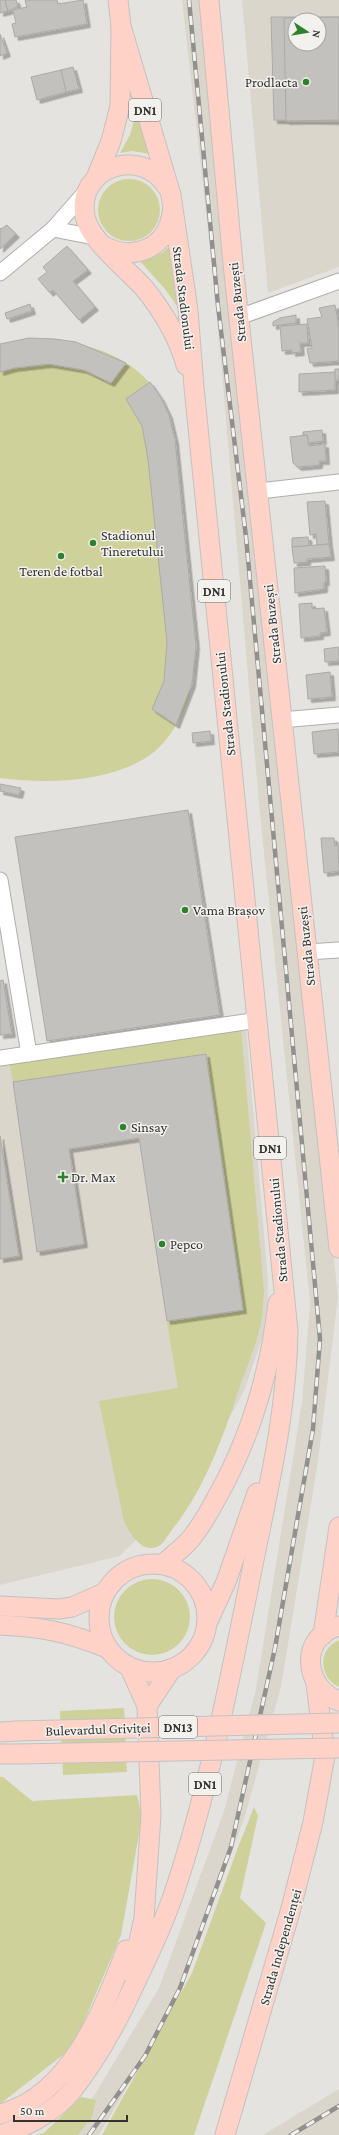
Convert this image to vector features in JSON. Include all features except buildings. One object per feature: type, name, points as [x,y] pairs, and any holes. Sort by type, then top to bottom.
[{"type":"main road","name":"Strada Stadionului","points":[[118,0],[120,26],[120,106],[111,141],[93,182],[84,208],[86,223],[98,241],[143,288],[164,317],[183,353],[194,387]]},
{"type":"main road","name":"Strada Buzești","points":[[209,0],[239,317],[259,491],[281,720],[307,952],[336,1185],[339,1248]]},
{"type":"main road","name":"Strada Stadionului","points":[[120,26],[172,202],[188,310],[194,387],[258,1020],[281,1276],[288,1331],[288,1369]]},
{"type":"main road","name":"Strada Stadionului","points":[[93,182],[113,167],[123,164],[138,166],[152,171],[160,178],[172,202],[171,222],[166,233],[158,242],[148,249],[137,253],[125,253],[113,251],[98,241]]},
{"type":"main road","name":"DN1","points":[[163,1564],[189,1541],[207,1515],[226,1482],[242,1448],[258,1401],[269,1358],[281,1276]]},
{"type":"main road","name":"DN1","points":[[0,2135],[23,2127],[46,2114],[70,2093],[92,2063],[114,2027],[149,1954],[176,1889],[192,1836],[236,1650],[276,1447],[288,1369]]},
{"type":"main road","points":[[208,1622],[206,1602],[196,1584],[181,1572],[163,1564],[145,1564],[129,1569],[118,1576],[104,1593],[98,1621],[101,1635],[107,1648],[117,1660],[130,1668],[159,1672],[171,1670],[185,1663],[196,1652],[204,1638],[208,1622],[226,1582],[252,1509],[265,1466],[288,1369]]},
{"type":"main road","points":[[322,1635],[339,1528]]},
{"type":"main road","points":[[0,1606],[59,1609],[72,1607],[104,1593]]},
{"type":"main road","points":[[0,1625],[39,1627],[57,1630],[107,1648]]},
{"type":"main road","points":[[322,1635],[339,1626]]},
{"type":"main road","name":"Strada Independenței","points":[[322,1635],[314,1648],[310,1662],[332,1752]]},
{"type":"main road","points":[[92,2063],[117,2008],[137,1950],[144,1918],[151,1815],[147,1706],[130,1668]]},
{"type":"main road","points":[[147,1706],[171,1670]]},
{"type":"main road","points":[[316,1684],[324,1693],[339,1701]]},
{"type":"main road","name":"Strada Independenței","points":[[225,2135],[290,1912],[332,1752],[339,1715]]},
{"type":"main road","name":"Bulevardul Griviței","points":[[9,1732],[339,1723]]},
{"type":"main road","name":"Bulevardul Griviței","points":[[9,1754],[332,1752]]},
{"type":"main road","points":[[0,2114],[29,2101],[52,2084],[74,2058],[94,2027],[117,1974],[132,1932],[149,1861]]},
{"type":"street","points":[[0,273],[53,229],[93,182]]},
{"type":"street","points":[[53,229],[98,241]]},
{"type":"street","points":[[239,317],[339,281]]},
{"type":"street","points":[[259,491],[339,482]]},
{"type":"street","points":[[281,720],[339,715]]},
{"type":"street","points":[[0,880],[29,1054]]},
{"type":"street","points":[[307,952],[339,950]]},
{"type":"street","points":[[0,1058],[258,1020]]},
{"type":"shaded area","points":[[182,0],[208,0],[236,303],[338,1297],[318,1461],[281,1687],[245,1816],[178,2000],[99,2135],[65,2135],[95,2094],[159,1988],[224,1811],[256,1689],[302,1402],[310,1303],[259,804],[215,291]]},
{"type":"shaded area","points":[[242,0],[339,0],[339,267],[268,293]]},
{"type":"shaded area","points":[[245,1016],[268,1280],[267,1324],[244,1391],[208,1457],[152,1524],[120,1556],[0,1585],[0,1054]]},
{"type":"shaded area","points":[[339,2089],[339,2135],[263,2135]]},
{"type":"green space","points":[[139,103],[151,154],[132,151],[120,153],[130,135]]},
{"type":"green space","points":[[123,179],[135,179],[151,188],[158,198],[160,210],[158,222],[151,232],[135,241],[123,241],[112,236],[103,227],[98,216],[98,204],[103,193],[112,184]]},
{"type":"green space","points":[[172,244],[179,309],[165,289],[139,260],[162,253]]},
{"type":"green space","name":"Stadionul Tineretului","points":[[29,338],[66,341],[84,345],[119,359],[135,369],[149,382],[163,402],[175,440],[195,627],[196,656],[190,692],[180,718],[165,742],[144,759],[128,767],[110,773],[74,780],[36,781],[0,778],[0,344]]},
{"type":"green space","points":[[241,1029],[264,1292],[263,1311],[254,1347],[212,1462],[194,1498],[183,1515],[163,1542],[158,1547],[151,1548],[138,1542],[124,1522],[99,1401],[178,1388],[167,1321],[243,1310],[206,1054],[13,1082],[9,1062]]},
{"type":"green space","points":[[144,1579],[160,1579],[173,1585],[184,1596],[190,1609],[188,1632],[173,1649],[160,1655],[144,1655],[131,1649],[116,1632],[114,1625],[114,1609],[120,1596],[137,1581]]},
{"type":"green space","points":[[339,1640],[339,1687],[327,1677],[323,1663],[327,1650],[332,1644]]},
{"type":"green space","points":[[124,1708],[127,1772],[63,1775],[60,1711]]},
{"type":"green space","points":[[0,1777],[3,1777],[32,1801],[137,1795],[142,1817],[121,1935],[73,2047],[0,2104]]},
{"type":"green space","points":[[254,1807],[258,1816],[240,1898],[266,1923],[194,2135],[102,2135],[192,1973]]},
{"type":"green space","points":[[81,2097],[96,2100],[92,2117],[78,2135],[36,2135],[44,2133]]},
{"type":"railway","points":[[89,2135],[145,2056],[180,1988],[231,1847],[275,1648],[313,1429],[320,1339],[246,537],[218,306],[189,0]]},
{"type":"railway","points":[[291,2135],[339,2106]]},
{"type":"place","name":"Prodlacta","points":[[306,82]]},
{"type":"place","name":"Stadionul Tineretului","points":[[93,543]]},
{"type":"place","name":"Teren de fotbal","points":[[61,556]]},
{"type":"place","name":"Vama Brașov","points":[[185,910]]},
{"type":"place","name":"Sinsay","points":[[123,1127]]},
{"type":"place","name":"Dr. Max","points":[[63,1177]]},
{"type":"place","name":"Pepco","points":[[162,1244]]}]
